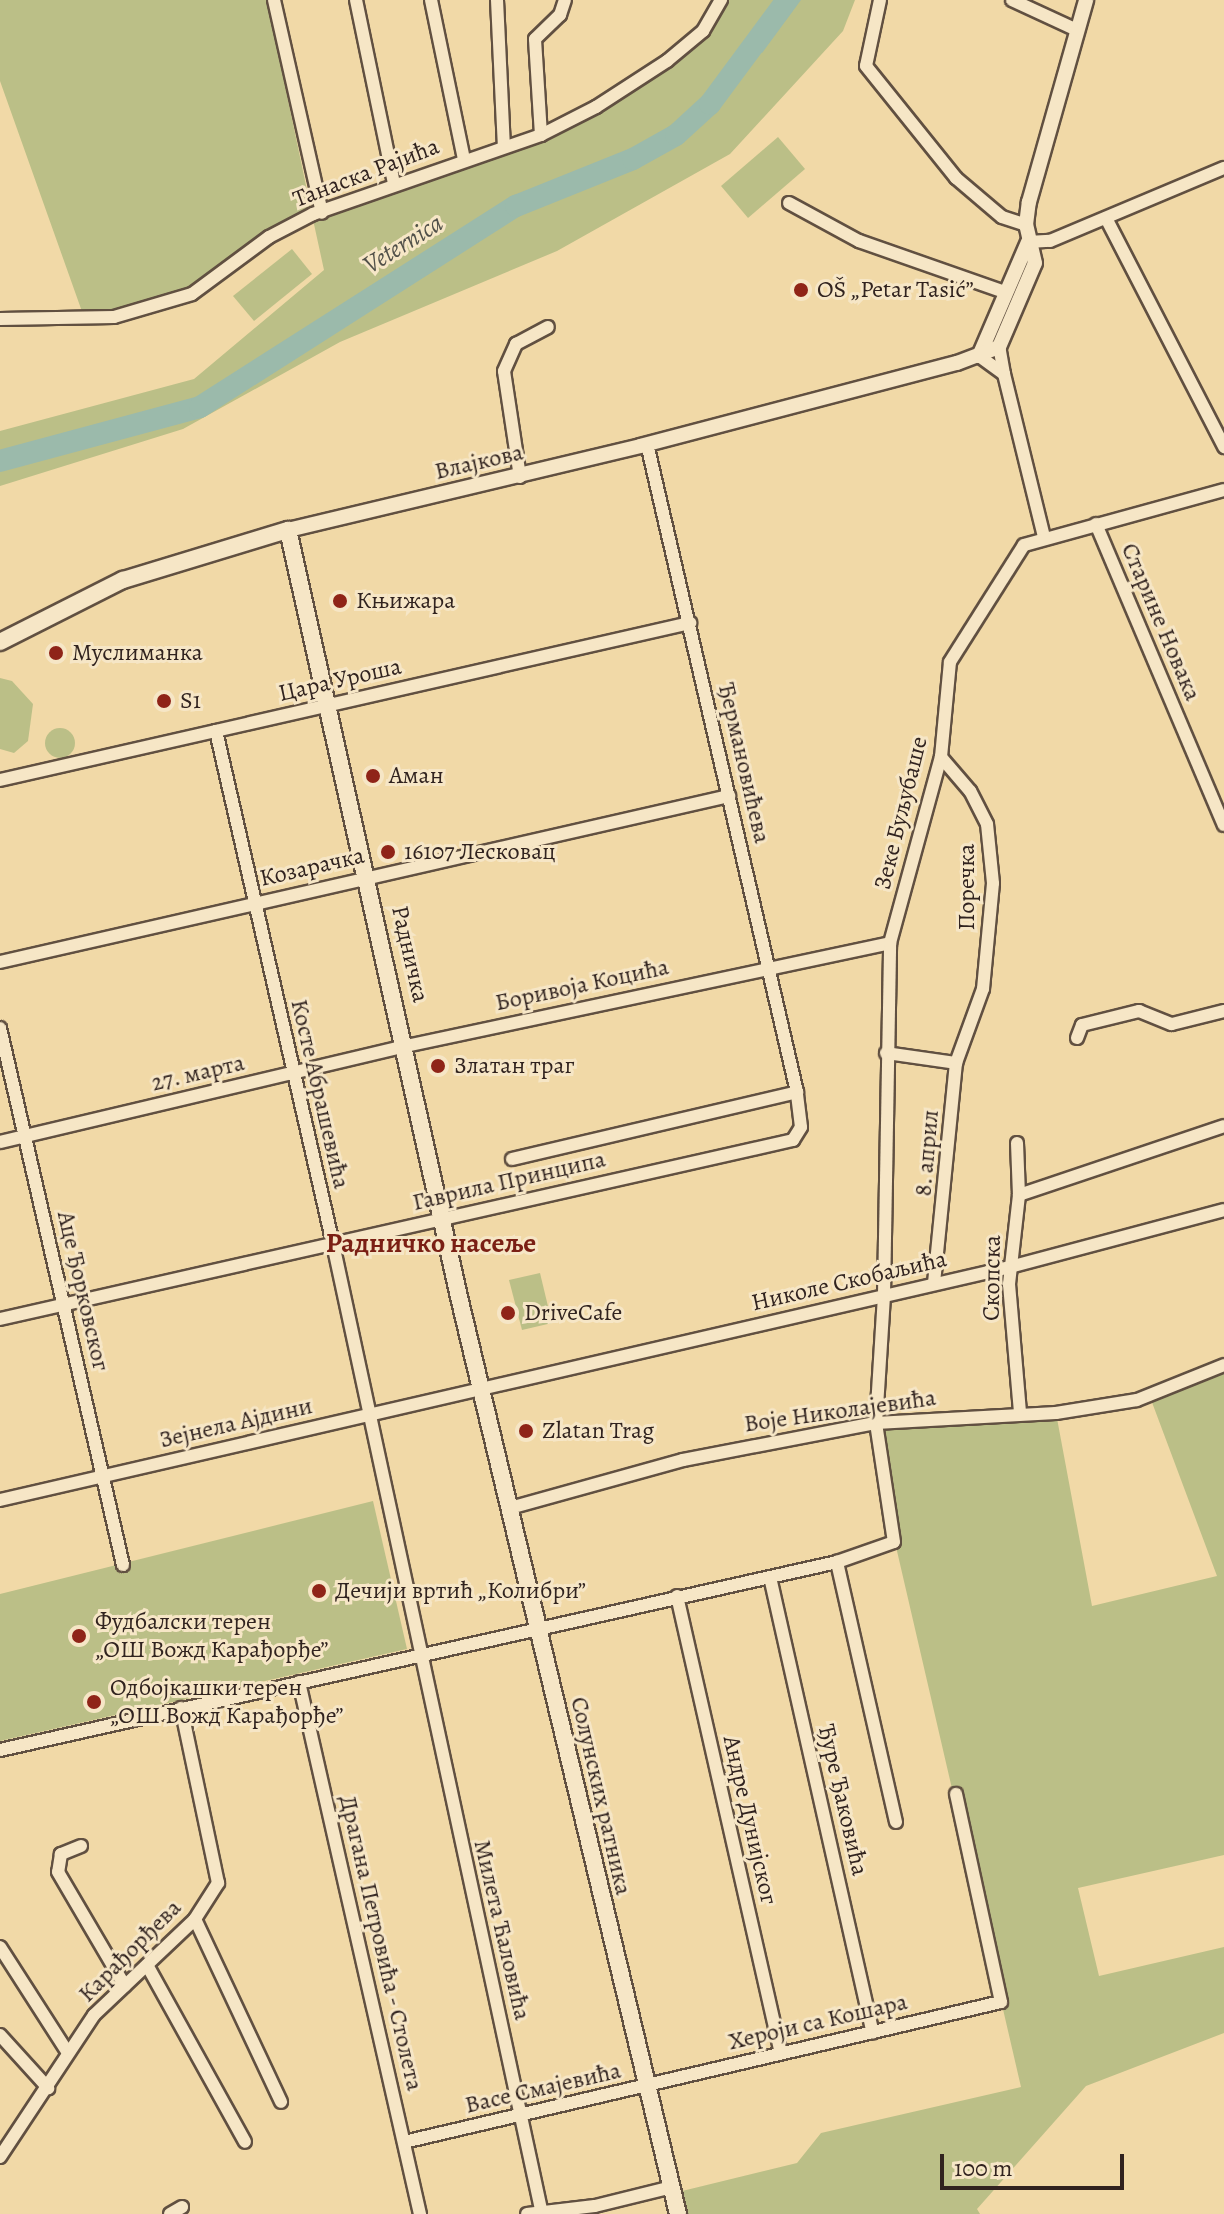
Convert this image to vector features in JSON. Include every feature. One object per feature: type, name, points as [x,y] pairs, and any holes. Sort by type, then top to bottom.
[{"type":"main road","name":"Влајкова","points":[[0,642],[123,580],[288,530]]},
{"type":"main road","name":"Радничка","points":[[288,530],[482,1388]]},
{"type":"main road","name":"Солунских ратника","points":[[482,1388],[645,2086],[678,2214]]},
{"type":"street","points":[[274,0],[322,213]]},
{"type":"street","points":[[356,0],[394,184]]},
{"type":"street","points":[[431,0],[464,159]]},
{"type":"street","points":[[497,0],[504,146]]},
{"type":"street","points":[[541,135],[535,39],[560,15],[565,0]]},
{"type":"street","name":"Танаска Рајића","points":[[0,319],[85,320],[173,303],[206,286],[269,237],[394,184],[541,135],[667,61],[703,31],[721,0]]},
{"type":"street","points":[[880,0],[866,66],[956,178],[1002,217],[1026,225]]},
{"type":"street","points":[[1012,0],[1077,30]]},
{"type":"street","points":[[1086,0],[1026,225],[1035,263],[999,347],[1044,537],[1224,490]]},
{"type":"street","points":[[1028,242],[1045,243],[1222,173]]},
{"type":"street","points":[[789,203],[859,241],[1005,292]]},
{"type":"street","points":[[1106,218],[1224,447]]},
{"type":"street","points":[[1004,374],[979,356],[1028,242]]},
{"type":"street","points":[[520,477],[504,371],[516,344],[548,327]]},
{"type":"street","name":"Влајкова","points":[[288,530],[520,477],[979,356],[999,347]]},
{"type":"street","name":"Ђермановићева","points":[[647,444],[797,1092],[801,1127],[793,1140]]},
{"type":"street","name":"Старине Новака","points":[[1096,524],[1224,825]]},
{"type":"street","name":"Зеке Буљубаше","points":[[837,1562],[894,1542],[876,1423],[884,1295],[890,943],[941,757],[953,652],[1016,554],[1044,537]]},
{"type":"street","name":"Цара Уроша","points":[[0,780],[690,623]]},
{"type":"street","name":"Косте Абрашевића","points":[[216,731],[333,1244],[418,1655]]},
{"type":"street","name":"Поречка","points":[[941,757],[970,791],[991,840],[986,968],[969,1028]]},
{"type":"street","name":"Козарачка","points":[[0,962],[729,796]]},
{"type":"street","points":[[768,967],[890,943]]},
{"type":"street","name":"Боривоја Коцића","points":[[406,1046],[768,967]]},
{"type":"street","points":[[1077,1038],[1082,1025],[1139,1011],[1172,1024],[1224,1011]]},
{"type":"street","name":"Аце Ђорковског","points":[[0,1028],[123,1565]]},
{"type":"street","name":"8. април","points":[[934,1283],[956,1063],[969,1028]]},
{"type":"street","name":"27. марта","points":[[0,1142],[406,1046]]},
{"type":"street","points":[[886,1053],[956,1063]]},
{"type":"street","points":[[512,1159],[797,1092]]},
{"type":"street","points":[[1019,1195],[1224,1126]]},
{"type":"street","name":"Гаврила Принципа","points":[[0,1319],[793,1140]]},
{"type":"street","name":"Скопска","points":[[1017,1143],[1019,1195],[1010,1267],[1020,1413]]},
{"type":"street","name":"Николе Скобаљића","points":[[482,1388],[1010,1267],[1224,1210]]},
{"type":"street","name":"Воје Николајевића","points":[[510,1508],[683,1460],[876,1423],[1056,1413],[1137,1400],[1224,1365]]},
{"type":"street","name":"Зејнела Ајдини","points":[[0,1500],[482,1388]]},
{"type":"street","points":[[0,1750],[837,1562],[896,1822]]},
{"type":"street","name":"Ђуре Ђаковића","points":[[770,1577],[873,2033]]},
{"type":"street","name":"Андре Дунијског","points":[[677,1596],[781,2053]]},
{"type":"street","name":"Милета Ћаловића","points":[[418,1655],[541,2212]]},
{"type":"street","name":"Драгана Петровића - Столета","points":[[299,1682],[420,2214]]},
{"type":"street","name":"Карађорђева","points":[[0,2157],[94,2015],[195,1919],[218,1883],[181,1708]]},
{"type":"street","name":"Хероји са Кошара","points":[[645,2086],[1001,2002],[956,1794]]},
{"type":"street","points":[[81,1846],[61,1854],[58,1872],[125,1986]]},
{"type":"street","points":[[195,1919],[281,2102]]},
{"type":"street","points":[[0,1947],[68,2053]]},
{"type":"street","points":[[147,1965],[245,2142]]},
{"type":"street","points":[[0,2035],[48,2088]]},
{"type":"street","name":"Васе Смајевића","points":[[404,2142],[645,2086]]},
{"type":"street","points":[[527,2214],[595,2206],[672,2187]]},
{"type":"street","points":[[170,2214],[182,2207]]},
{"type":"green space","points":[[0,0],[267,0],[312,214],[571,120],[703,31],[721,0],[855,0],[843,31],[730,154],[557,251],[340,342],[183,429],[0,486],[0,431],[194,379],[324,270],[312,215],[206,286],[85,320],[0,81]]},
{"type":"green space","points":[[778,137],[805,169],[748,218],[721,186]]},
{"type":"green space","points":[[292,249],[312,274],[254,321],[233,296]]},
{"type":"green space","points":[[0,678],[12,681],[33,704],[28,741],[14,753],[0,749]]},
{"type":"green space","points":[[60,728],[71,732],[75,743],[71,754],[60,758],[49,754],[45,743],[49,732]]},
{"type":"green space","points":[[540,1273],[552,1323],[522,1330],[509,1280]]},
{"type":"green space","points":[[1224,1365],[1224,1855],[1078,1888],[1099,1976],[1224,1947],[1224,2033],[1086,2086],[977,2209],[980,2214],[678,2214],[674,2193],[797,2163],[821,2133],[1021,2087],[897,1551],[876,1423],[1056,1413],[1092,1606],[1217,1576],[1150,1397]]},
{"type":"green space","points":[[373,1501],[407,1649],[0,1741],[0,1594]]},
{"type":"shaded area","points":[[779,0],[801,0],[762,53],[749,41]]},
{"type":"waterway","name":"Veternica","points":[[0,461],[200,407],[516,206],[633,159],[676,135],[710,104],[787,0]]},
{"type":"place","name":"OŠ „Petar Tasić”","points":[[801,290]]},
{"type":"place","name":"Књижара","points":[[340,601]]},
{"type":"place","name":"Муслиманка","points":[[56,653]]},
{"type":"place","name":"S1","points":[[164,701]]},
{"type":"place","name":"Аман","points":[[373,776]]},
{"type":"place","name":"16107 Лесковац","points":[[388,852]]},
{"type":"place","name":"Златан траг","points":[[438,1066]]},
{"type":"place","name":"DriveCafe","points":[[508,1313]]},
{"type":"place","name":"Zlatan Trag","points":[[526,1431]]},
{"type":"place","name":"Дечији вртић „Колибри”","points":[[319,1591]]},
{"type":"place","name":"Фудбалски терен „ОШ Вожд Карађорђе”","points":[[79,1636]]},
{"type":"place","name":"Одбојкашки терен „ОШ Вожд Карађорђе”","points":[[94,1702]]},
{"type":"district","name":"Радничко насеље","points":[[431,1243]]}]
